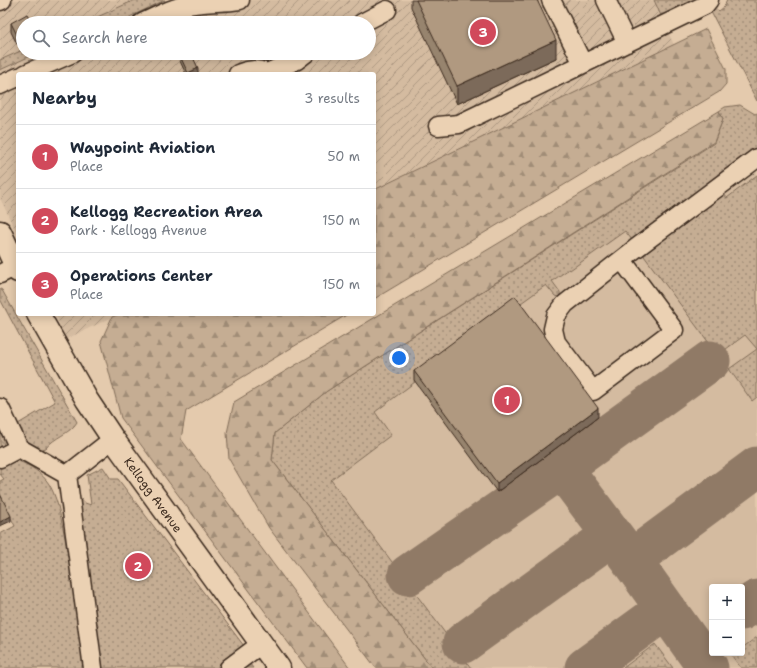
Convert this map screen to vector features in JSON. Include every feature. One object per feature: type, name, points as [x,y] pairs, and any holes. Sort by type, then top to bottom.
[{"type":"main road","points":[[0,232],[11,270]]},
{"type":"main road","name":"Kellogg Avenue","points":[[39,316],[87,400],[113,440],[279,668]]},
{"type":"lane","points":[[156,16],[182,3],[226,2],[240,0]]},
{"type":"lane","points":[[551,0],[583,64]]},
{"type":"lane","points":[[606,0],[627,43]]},
{"type":"lane","points":[[438,126],[459,124],[705,5],[709,0]]},
{"type":"lane","points":[[375,16],[387,10]]},
{"type":"lane","points":[[29,72],[57,60]]},
{"type":"lane","points":[[271,72],[297,60]]},
{"type":"lane","points":[[242,72],[246,70],[257,70],[262,72]]},
{"type":"lane","points":[[0,85],[16,78]]},
{"type":"lane","points":[[622,260],[674,330],[593,391],[556,342],[553,329],[556,316],[565,304],[622,260],[757,158]]},
{"type":"lane","points":[[0,408],[19,448],[67,475]]},
{"type":"lane","points":[[67,475],[113,440]]},
{"type":"lane","points":[[0,458],[19,448]]},
{"type":"lane","points":[[67,475],[93,668]]},
{"type":"lane","points":[[229,668],[261,644]]},
{"type":"shaded area","points":[[0,0],[654,0],[674,45],[376,189],[376,72],[16,72],[16,232],[0,198]]},
{"type":"shaded area","points":[[757,129],[757,668],[452,668],[290,450]]},
{"type":"shaded area","points":[[56,316],[115,316],[66,339]]},
{"type":"green space","points":[[135,0],[165,0],[132,16],[100,16]]},
{"type":"green space","points":[[654,0],[694,0],[662,18]]},
{"type":"green space","points":[[727,0],[757,0],[757,101],[711,12],[717,9],[719,11],[724,7]]},
{"type":"green space","points":[[706,29],[726,69],[726,84],[719,92],[376,298],[376,189]]},
{"type":"green space","points":[[16,53],[16,60],[22,60],[0,70],[0,60]]},
{"type":"green space","points":[[740,105],[755,114],[757,113],[757,148],[632,240],[625,231],[552,281],[560,292],[558,297],[555,296],[546,285],[414,380],[415,382],[375,412],[391,435],[331,480],[471,668],[432,668],[272,460],[275,433],[327,391],[714,143],[723,119],[719,111],[725,107]]},
{"type":"green space","points":[[719,111],[723,119],[714,142],[327,391],[275,433],[272,460],[432,668],[376,668],[269,528],[229,459],[227,433],[234,402]]},
{"type":"green space","points":[[757,175],[757,349],[745,335],[718,355],[644,256],[724,194],[727,198]]},
{"type":"green space","points":[[0,289],[2,290],[77,422],[70,430],[49,444],[46,448],[38,450],[31,445],[23,436],[18,424],[55,402],[0,299]]},
{"type":"green space","points":[[345,316],[186,411],[181,439],[350,668],[307,668],[121,418],[101,341],[112,317]]},
{"type":"green space","points":[[757,349],[757,397],[752,401],[729,369]]},
{"type":"green space","points":[[0,428],[5,438],[3,447],[0,449]]},
{"type":"green space","points":[[18,461],[31,467],[43,476],[52,489],[56,500],[63,528],[72,578],[83,661],[82,668],[0,668],[0,534],[15,526],[0,496],[0,481],[4,479],[0,474],[0,469],[9,462]]},
{"type":"green space","points":[[103,467],[111,479],[118,479],[244,646],[241,652],[253,668],[98,668],[79,506],[82,499],[85,503],[91,505],[87,475]]},
{"type":"green space","points":[[757,637],[757,668],[741,668],[732,656],[745,656],[745,646]]},
{"type":"green space","points":[[655,644],[673,668],[623,668]]},
{"type":"building","points":[[416,0],[537,0],[556,40],[457,86]]},
{"type":"building","points":[[16,20],[16,33],[11,23]]},
{"type":"building","points":[[182,60],[194,60],[198,68],[188,72]]},
{"type":"building","points":[[515,296],[598,408],[497,483],[414,371]]},
{"type":"building","points":[[0,494],[11,516],[0,522]]},
{"type":"taxiway","points":[[408,575],[562,468],[710,361]]},
{"type":"taxiway","points":[[631,560],[757,467]]},
{"type":"taxiway","points":[[562,468],[631,560],[708,668]]},
{"type":"taxiway","points":[[463,643],[612,535]]},
{"type":"taxiway","points":[[745,608],[757,600]]},
{"type":"taxiway","points":[[585,668],[666,609]]},
{"type":"place","name":"Operations Center","points":[[483,32]]},
{"type":"place","name":"Waypoint Aviation","points":[[507,400]]},
{"type":"place","name":"Kellogg Recreation Area","points":[[138,566]]}]
